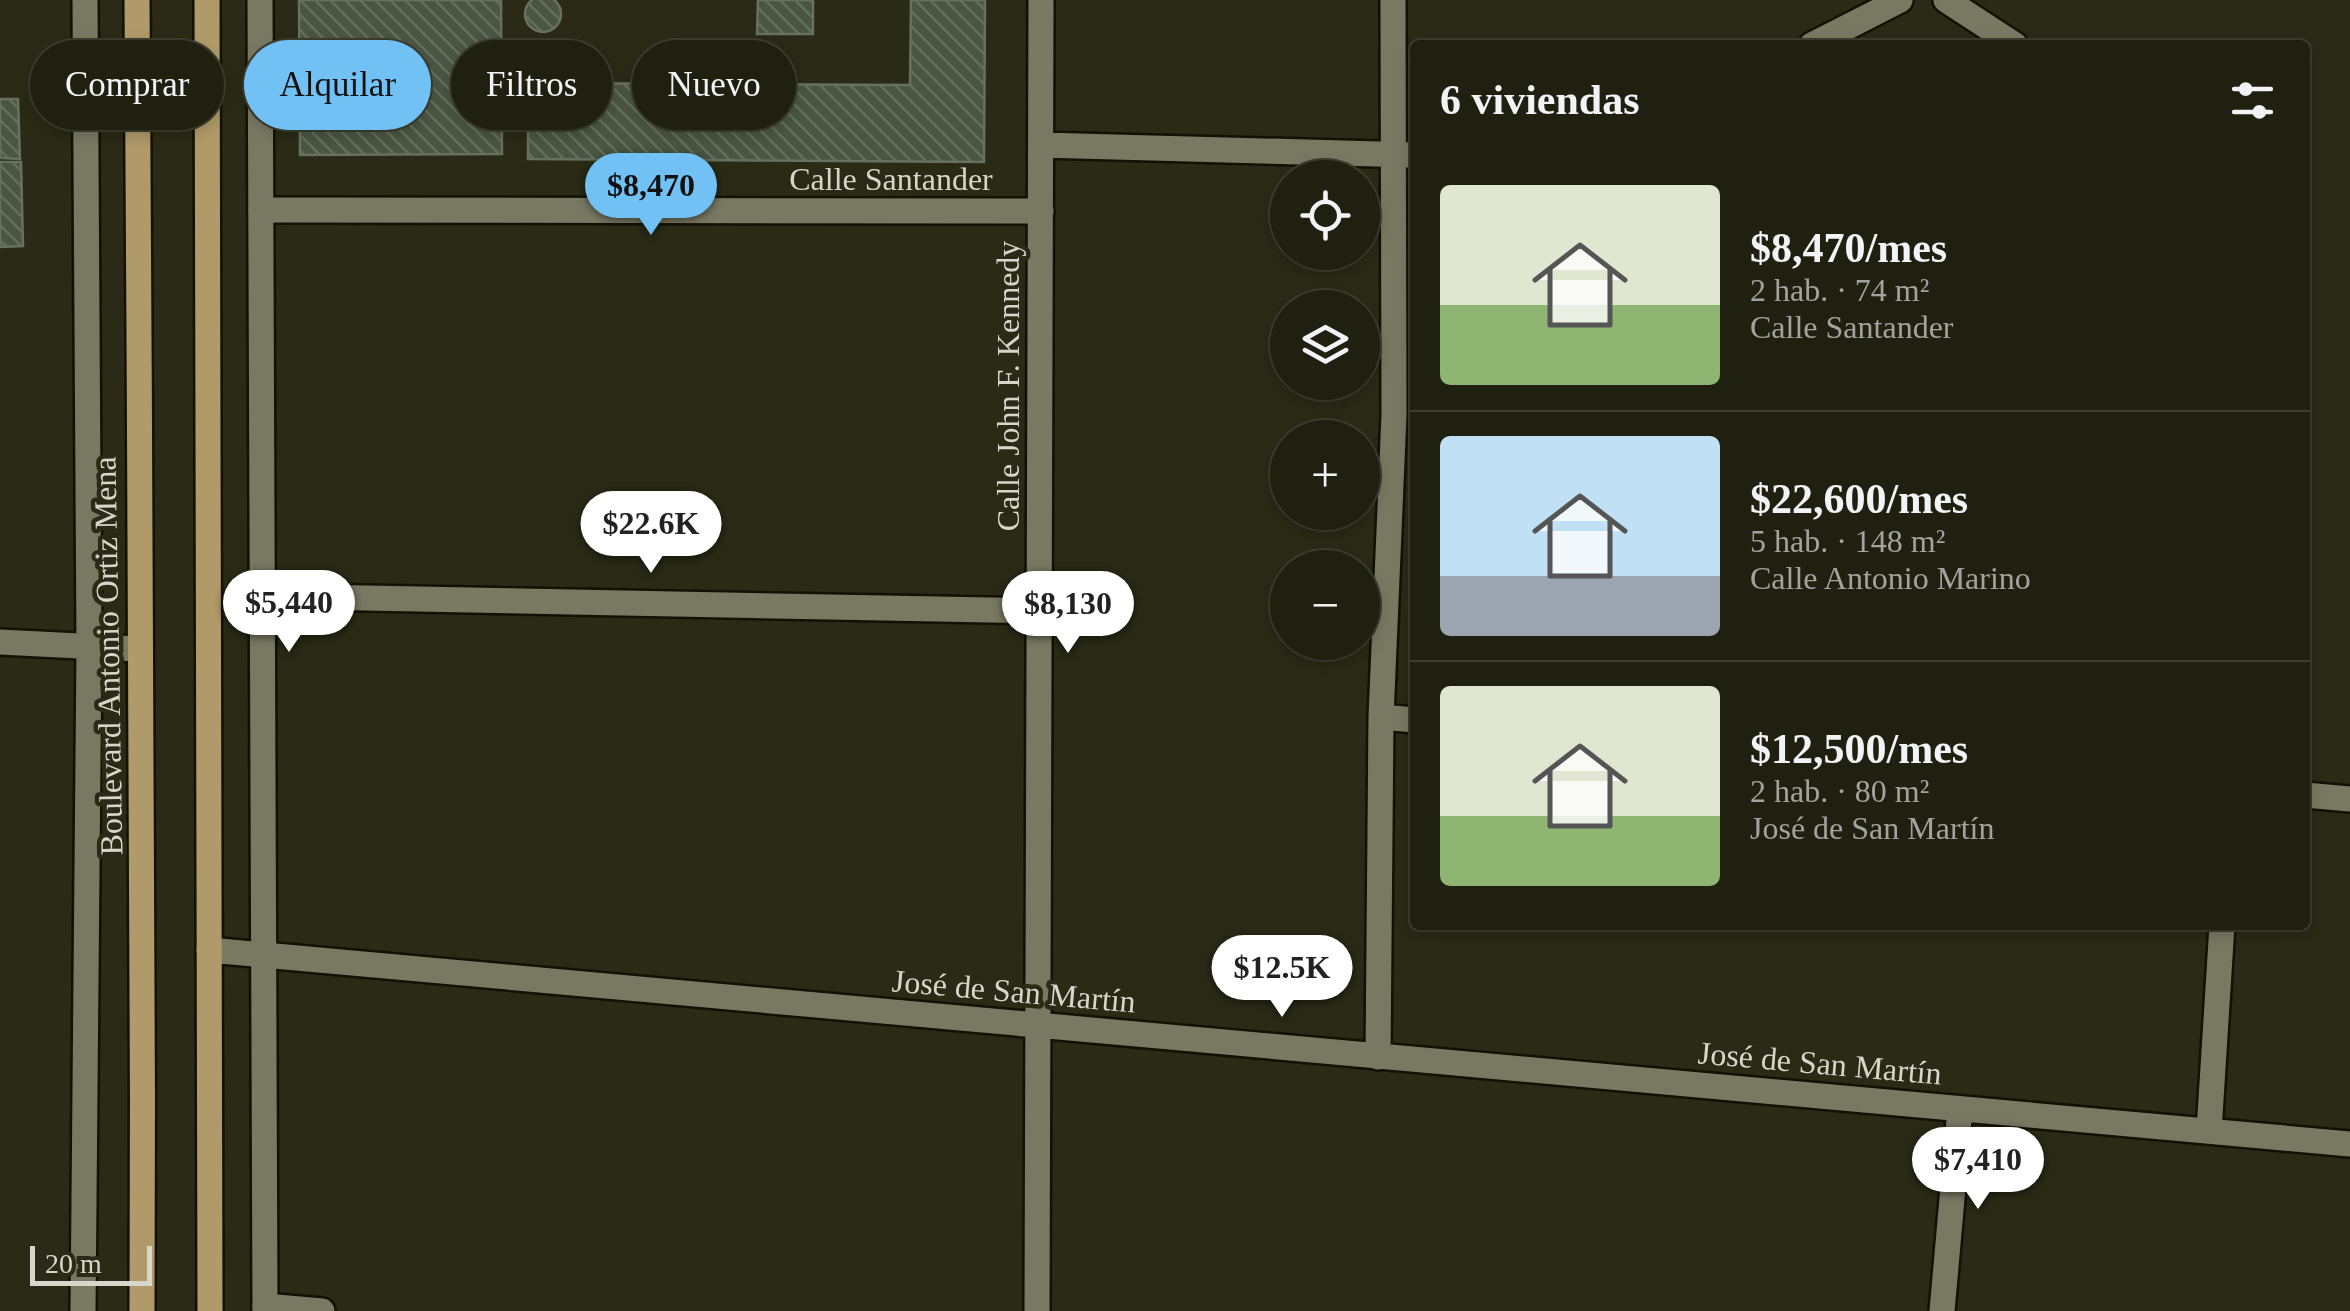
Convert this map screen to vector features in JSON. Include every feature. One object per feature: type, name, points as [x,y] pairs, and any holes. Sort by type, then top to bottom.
[{"type":"main road","name":"Boulevard Antonio Ortiz Mena","points":[[137,0],[138,649],[144,954],[142,1311]]},
{"type":"main road","points":[[207,0],[210,1311]]},
{"type":"street","name":"Boulevard Antonio Ortiz Mena","points":[[84,0],[89,647],[84,1311]]},
{"type":"street","points":[[260,0],[265,1308],[322,1311]]},
{"type":"street","name":"Calle John F. Kennedy","points":[[1038,1311],[1041,0]]},
{"type":"street","points":[[1378,1056],[1381,717],[1404,415],[1404,156],[1393,0]]},
{"type":"street","points":[[1822,40],[1900,0]]},
{"type":"street","points":[[1946,0],[2007,40]]},
{"type":"street","points":[[1041,145],[1404,156]]},
{"type":"street","name":"Calle Santander","points":[[261,210],[1041,211]]},
{"type":"street","points":[[261,596],[1041,610]]},
{"type":"street","points":[[0,642],[138,649]]},
{"type":"street","points":[[1381,717],[1410,720]]},
{"type":"street","points":[[2310,795],[2350,799]]},
{"type":"street","points":[[2210,1131],[2222,930]]},
{"type":"street","name":"José de San Martín","points":[[209,950],[2350,1144]]},
{"type":"street","points":[[1942,1311],[1960,1108]]},
{"type":"building","points":[[535,-1],[551,-1],[559,7],[559,21],[550,30],[536,30],[527,21],[527,7]]},
{"type":"building","points":[[299,0],[501,0],[501,40],[451,40],[451,130],[502,130],[502,154],[300,155],[300,130],[431,130],[431,40],[299,40]]},
{"type":"building","points":[[758,0],[813,0],[813,34],[757,34]]},
{"type":"building","points":[[911,0],[985,0],[984,162],[528,159],[528,130],[612,130],[612,83],[632,84],[632,130],[796,130],[796,84],[910,85]]},
{"type":"building","points":[[0,99],[18,99],[20,159],[0,158]]},
{"type":"building","points":[[0,162],[21,162],[23,246],[0,247]]}]
